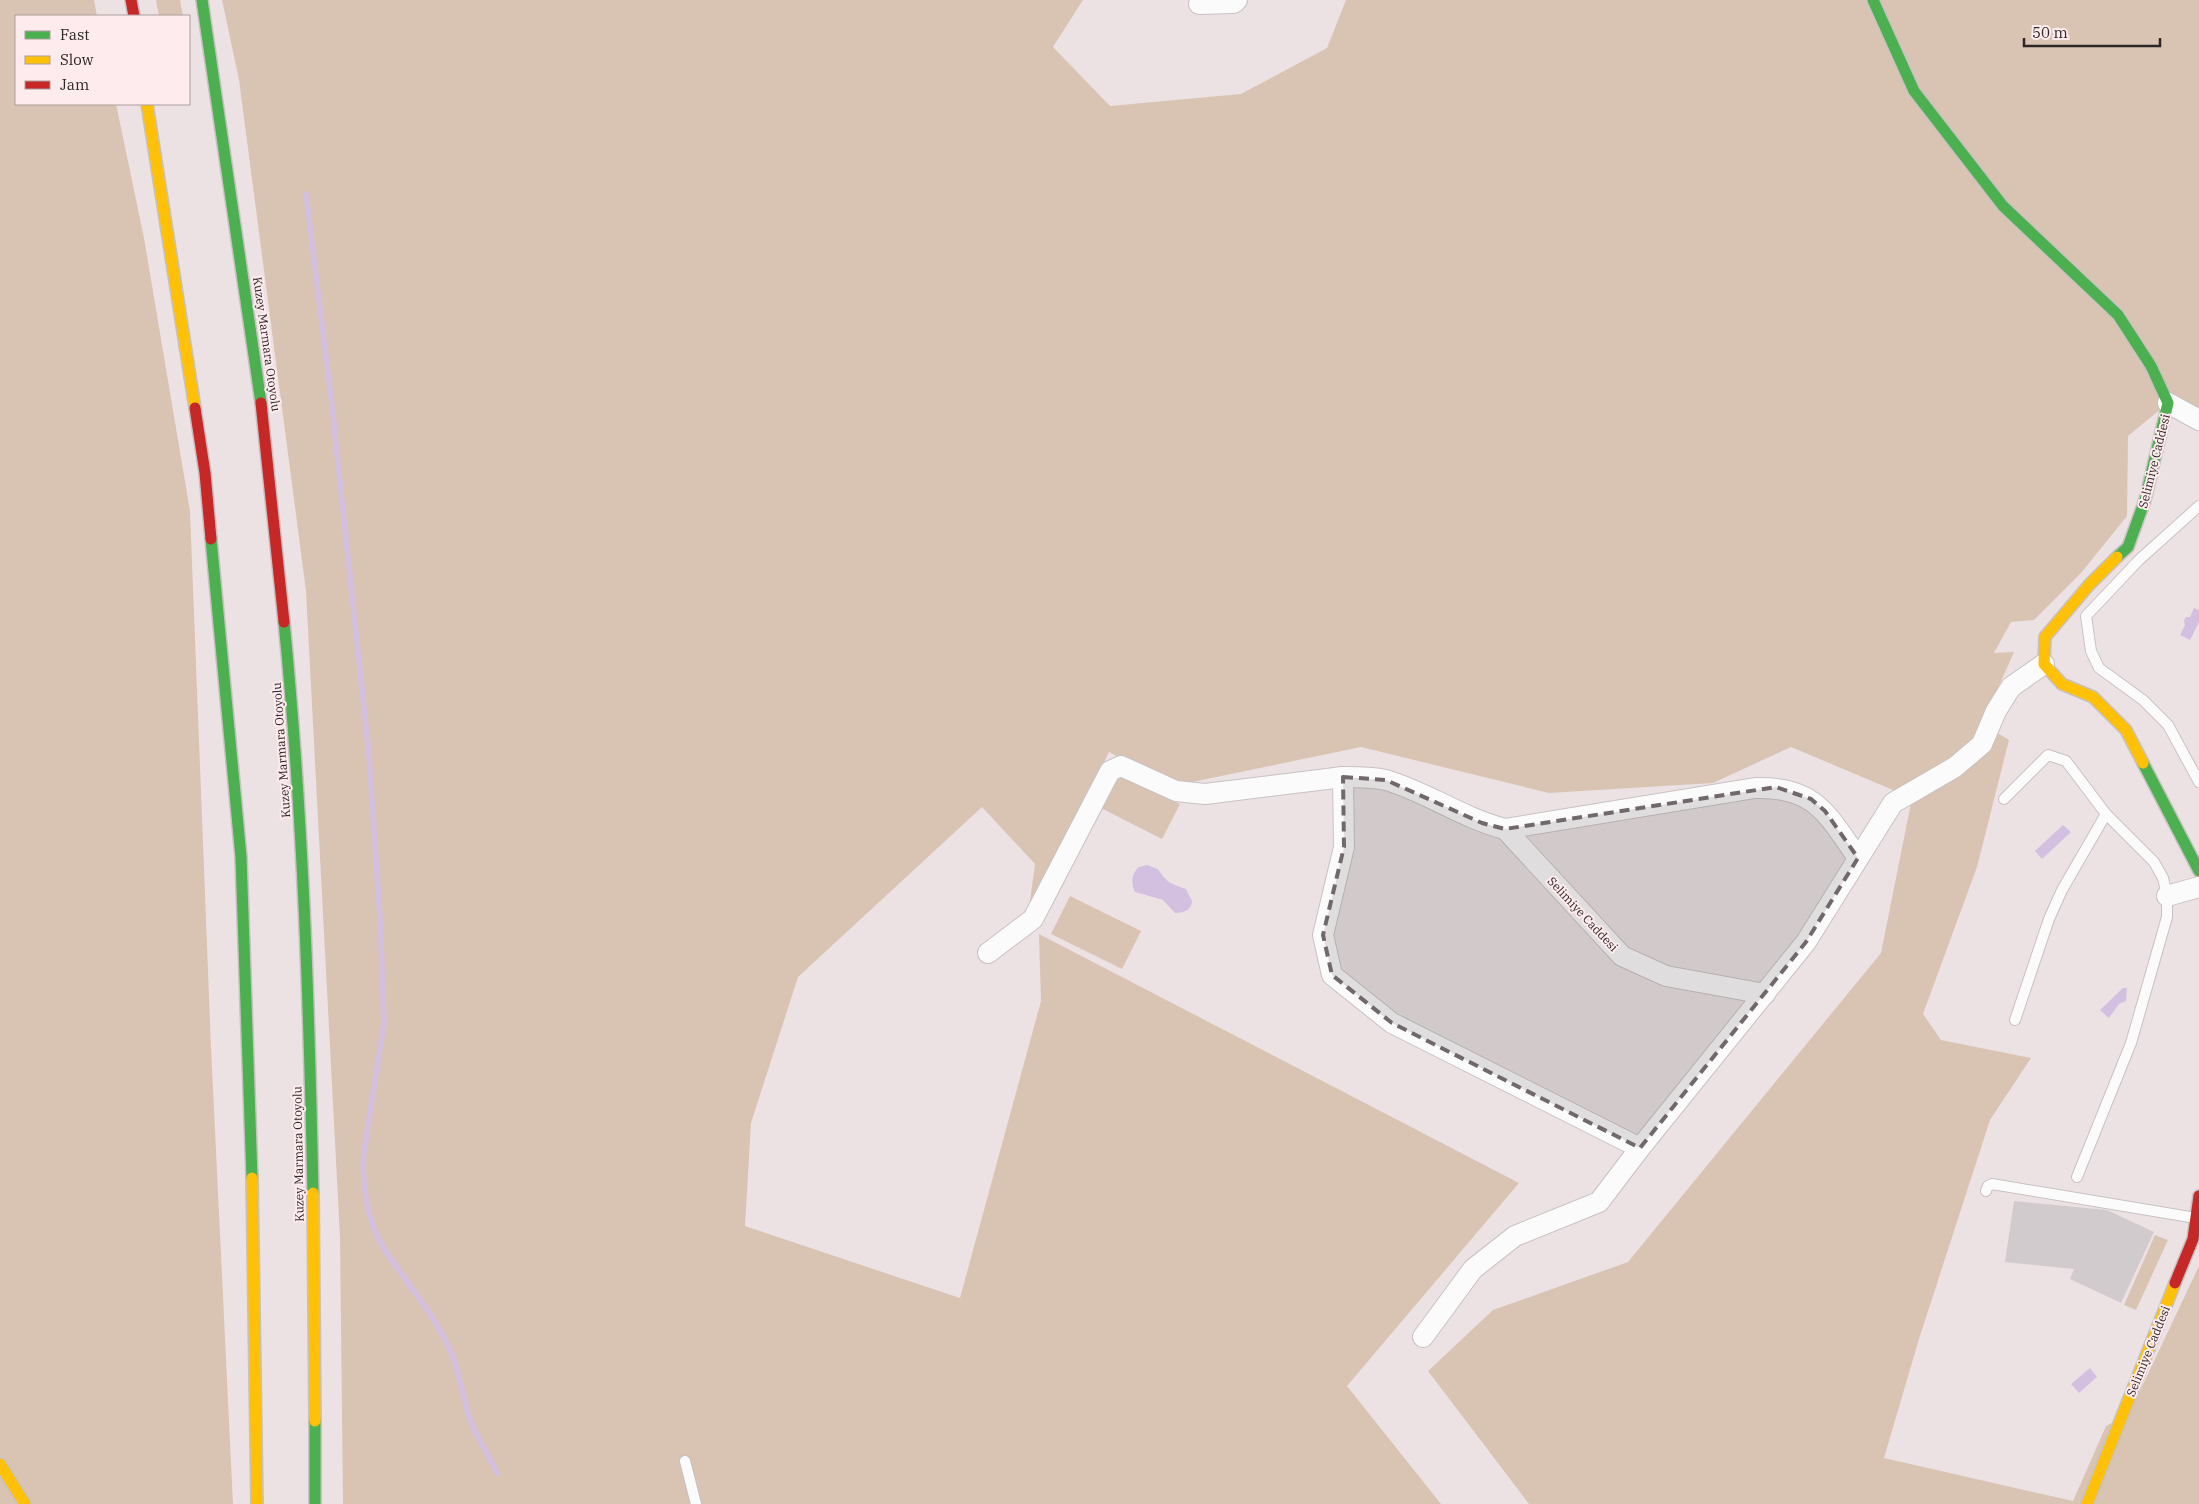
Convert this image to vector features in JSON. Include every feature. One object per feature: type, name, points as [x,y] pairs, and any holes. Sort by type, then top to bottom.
[{"type":"main road","points":[[131,0],[134,15]]},
{"type":"main road","name":"Kuzey Marmara Otoyolu","points":[[202,0],[264,420],[293,709],[310,1040],[315,1316],[315,1504]]},
{"type":"main road","name":"Selimiye Caddesi","points":[[1873,0],[1914,91],[2003,206],[2118,314],[2151,366],[2168,403],[2145,500],[2128,547],[2089,585],[2045,637],[2044,664]]},
{"type":"main road","points":[[147,105],[206,474],[241,857],[252,1183],[257,1504]]},
{"type":"main road","points":[[2044,664],[2062,684],[2093,697],[2126,730],[2199,871]]},
{"type":"main road","name":"Selimiye Caddesi","points":[[2087,1504],[2193,1239],[2199,1196]]},
{"type":"main road","points":[[0,1464],[25,1504]]},
{"type":"street","points":[[1199,4],[1234,3],[1237,0]]},
{"type":"street","points":[[2168,403],[2199,420]]},
{"type":"street","points":[[1423,1337],[1474,1270],[1515,1236],[1599,1202],[1640,1148],[1806,942],[1893,802],[1955,767],[1982,744],[1996,710],[2010,687],[2044,664]]},
{"type":"street","points":[[988,953],[1033,919],[1110,771],[1116,768],[1127,768],[1164,786],[1190,794],[1205,794],[1343,777],[1386,780],[1482,823],[1505,829],[1755,788],[1776,787],[1792,791],[1810,799],[1825,811],[1858,858]]},
{"type":"street","points":[[1343,777],[1344,846],[1323,935],[1332,975],[1392,1024],[1640,1148]]},
{"type":"street","name":"Selimiye Caddesi","points":[[1505,829],[1622,956],[1666,976],[1765,994]]},
{"type":"street","points":[[2167,896],[2199,888]]},
{"type":"lane","points":[[2199,506],[2139,560],[2086,616],[2091,651],[2099,668],[2143,700],[2168,725],[2199,782]]},
{"type":"lane","points":[[2004,799],[2048,755],[2066,761],[2106,814],[2154,862],[2163,878],[2167,896],[2166,917],[2131,1043],[2077,1177]]},
{"type":"lane","points":[[2015,1020],[2049,919],[2062,890],[2106,814]]},
{"type":"lane","points":[[1986,1191],[1988,1186],[1992,1184],[2197,1218]]},
{"type":"lane","points":[[685,1462],[696,1504]]},
{"type":"highlighted area","points":[[1343,777],[1386,780],[1482,823],[1505,829],[1776,787],[1811,799],[1825,811],[1858,858],[1806,942],[1640,1148],[1392,1023],[1332,975],[1323,935],[1344,847]]},
{"type":"shaded area","points":[[0,0],[94,0],[97,15],[15,15],[15,105],[116,105],[144,238],[190,511],[211,1047],[233,1504],[0,1504]]},
{"type":"shaded area","points":[[156,0],[180,0],[183,15],[159,15]]},
{"type":"shaded area","points":[[222,0],[1083,0],[1053,47],[1110,106],[1241,94],[1327,48],[1346,0],[2199,0],[2199,430],[2168,403],[2128,436],[2127,516],[2081,573],[2034,620],[2011,622],[1994,653],[2014,652],[1982,724],[2009,740],[1977,867],[1923,1014],[1941,1040],[2031,1058],[1990,1120],[1919,1339],[1884,1458],[2073,1501],[2106,1426],[2129,1414],[2199,1266],[2199,1504],[1529,1504],[1428,1371],[1493,1310],[1628,1262],[1881,953],[1912,798],[1791,747],[1713,783],[1549,793],[1361,747],[1173,786],[1109,752],[1028,916],[1035,864],[982,807],[798,977],[751,1123],[745,1226],[960,1298],[1041,1001],[1039,934],[1519,1183],[1347,1386],[1441,1504],[343,1504],[340,1237],[306,591],[239,80]]},
{"type":"shaded area","points":[[2194,608],[2199,610],[2199,622],[2190,640],[2180,635],[2185,625],[2184,620],[2186,617],[2190,617]]},
{"type":"shaded area","points":[[1119,773],[1180,804],[1162,839],[1101,808]]},
{"type":"shaded area","points":[[2063,825],[2071,832],[2042,859],[2035,851]]},
{"type":"shaded area","points":[[1147,865],[1158,869],[1164,878],[1170,882],[1186,889],[1192,901],[1189,909],[1184,912],[1175,913],[1163,900],[1135,892],[1132,882],[1134,873],[1139,867]]},
{"type":"shaded area","points":[[1070,896],[1141,931],[1122,969],[1051,934]]},
{"type":"shaded area","points":[[2123,988],[2127,988],[2126,1001],[2119,1004],[2109,1018],[2100,1010]]},
{"type":"shaded area","points":[[2155,1235],[2168,1240],[2136,1310],[2124,1305]]},
{"type":"shaded area","points":[[2090,1368],[2097,1377],[2079,1393],[2071,1384]]},
{"type":"building","points":[[2014,1201],[2107,1210],[2154,1232],[2121,1303],[2070,1279],[2074,1269],[2005,1262]]},
{"type":"waterway","points":[[306,194],[331,397],[369,755],[380,917],[384,1023],[364,1151],[364,1188],[369,1213],[377,1236],[428,1311],[451,1352],[471,1422],[497,1473]]},
{"type":"traffic: fast","points":[[202,0],[261,403]]},
{"type":"traffic: fast","points":[[1873,0],[1914,91],[2003,206],[2118,315],[2151,366],[2168,403],[2145,500],[2128,547],[2117,557]]},
{"type":"traffic: fast","points":[[211,539],[241,857],[252,1178]]},
{"type":"traffic: fast","points":[[284,622],[291,693],[304,908],[313,1193]]},
{"type":"traffic: fast","points":[[2143,763],[2199,871]]},
{"type":"traffic: fast","points":[[315,1421],[315,1504]]},
{"type":"traffic: slow","points":[[147,105],[195,408]]},
{"type":"traffic: slow","points":[[2117,557],[2089,585],[2045,637],[2044,664],[2062,684],[2093,697],[2126,730],[2143,763]]},
{"type":"traffic: slow","points":[[252,1178],[257,1504]]},
{"type":"traffic: slow","points":[[313,1193],[315,1421]]},
{"type":"traffic: slow","points":[[2087,1504],[2175,1283]]},
{"type":"traffic: slow","points":[[0,1464],[25,1504]]},
{"type":"traffic: jam","points":[[131,0],[134,15]]},
{"type":"traffic: jam","points":[[261,403],[284,622]]},
{"type":"traffic: jam","points":[[195,408],[205,473],[211,539]]},
{"type":"traffic: jam","points":[[2175,1283],[2193,1239],[2199,1196]]}]
